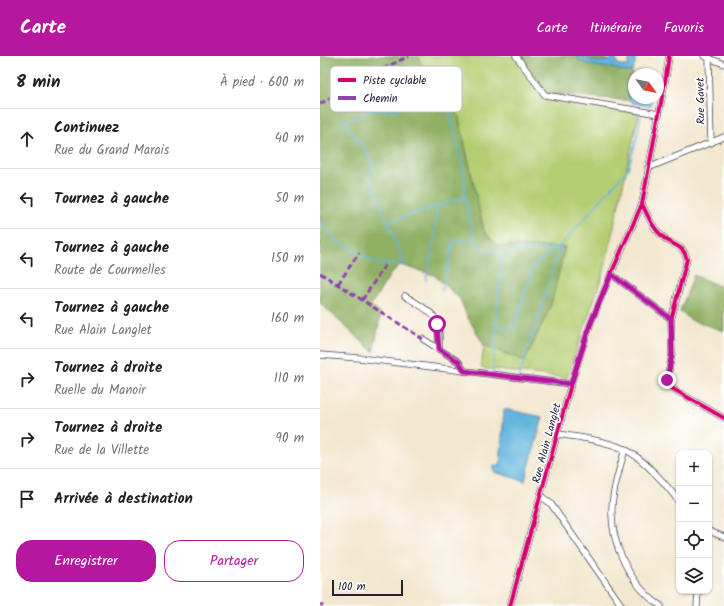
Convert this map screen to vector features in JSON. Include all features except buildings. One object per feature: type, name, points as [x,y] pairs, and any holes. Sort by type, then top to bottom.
[{"type":"street","points":[[516,56],[545,95],[659,114]]},
{"type":"street","name":"Rue Alain Langlet","points":[[510,606],[571,384],[590,325],[642,204],[669,56]]},
{"type":"street","points":[[707,57],[724,64]]},
{"type":"street","name":"Rue Gavet","points":[[707,57],[711,143]]},
{"type":"street","points":[[648,168],[724,137]]},
{"type":"street","points":[[642,204],[654,228],[664,238],[682,248],[687,259],[671,319],[672,354],[667,380],[673,389],[724,418]]},
{"type":"street","points":[[611,274],[671,319]]},
{"type":"street","points":[[405,296],[431,313],[436,319],[439,349]]},
{"type":"street","points":[[423,339],[459,362],[464,371]]},
{"type":"street","points":[[320,355],[359,358],[571,384]]},
{"type":"street","points":[[558,434],[602,442],[625,449],[638,458],[666,484],[676,498]]},
{"type":"street","points":[[625,449],[616,482],[612,507],[616,540],[633,578],[648,596],[661,606]]},
{"type":"street","points":[[541,496],[551,504],[622,606]]},
{"type":"street","points":[[712,532],[724,538]]},
{"type":"street","points":[[697,606],[698,594]]},
{"type":"green space","points":[[320,56],[418,56],[422,66],[330,66],[330,112],[458,112],[484,231],[497,246],[565,247],[551,305],[525,361],[484,345],[467,316],[460,299],[434,275],[400,265],[392,272],[371,305],[381,315],[373,352],[320,303]]},
{"type":"green space","points":[[418,56],[521,56],[547,93],[639,113],[604,271],[567,378],[481,368],[484,345],[525,361],[565,248],[497,246],[483,231],[458,112],[462,112],[462,66],[422,66]]},
{"type":"green space","points":[[521,56],[598,56],[628,68],[628,101],[547,93]]},
{"type":"green space","points":[[694,275],[724,288],[724,331],[691,320],[680,311]]},
{"type":"water","points":[[579,56],[582,56],[590,60],[604,62],[619,56],[616,59],[617,63],[622,66],[628,66],[630,56],[635,56],[635,64],[634,68],[628,68],[628,72],[624,72],[613,68],[587,64],[578,60]]},
{"type":"water","points":[[638,104],[651,104],[651,106]]},
{"type":"water","points":[[504,409],[543,417],[525,481],[494,472],[494,466],[500,466]]},
{"type":"waterway","points":[[372,112],[343,122],[361,144],[373,163],[369,175],[405,265]]},
{"type":"waterway","points":[[450,112],[464,171],[465,197],[475,242],[485,250],[499,252],[520,252],[558,247]]},
{"type":"waterway","points":[[493,373],[496,326],[514,328],[534,265],[562,244],[628,169],[638,133],[641,113]]},
{"type":"waterway","points":[[388,222],[465,197]]},
{"type":"waterway","points":[[426,280],[434,242],[437,206]]},
{"type":"waterway","points":[[320,222],[335,240],[376,263],[405,265]]},
{"type":"waterway","points":[[442,291],[454,240],[475,242]]},
{"type":"waterway","points":[[519,377],[561,245]]},
{"type":"waterway","points":[[496,326],[502,253]]},
{"type":"marked path","points":[[389,66],[409,56]]},
{"type":"marked path","points":[[320,104],[330,98]]},
{"type":"marked path","points":[[338,284],[359,253]]},
{"type":"marked path","points":[[362,300],[386,264]]},
{"type":"marked path","points":[[320,273],[423,339]]},
{"type":"cycle path","points":[[510,606],[571,384],[590,325],[642,204],[669,56]]},
{"type":"cycle path","points":[[642,204],[650,221],[659,233],[683,250],[687,259],[671,320],[672,354],[667,380],[673,389],[724,418]]},
{"type":"route","points":[[437,324],[439,349],[459,362],[464,371],[571,384],[590,325],[611,274],[671,319],[672,354],[667,380]]}]
